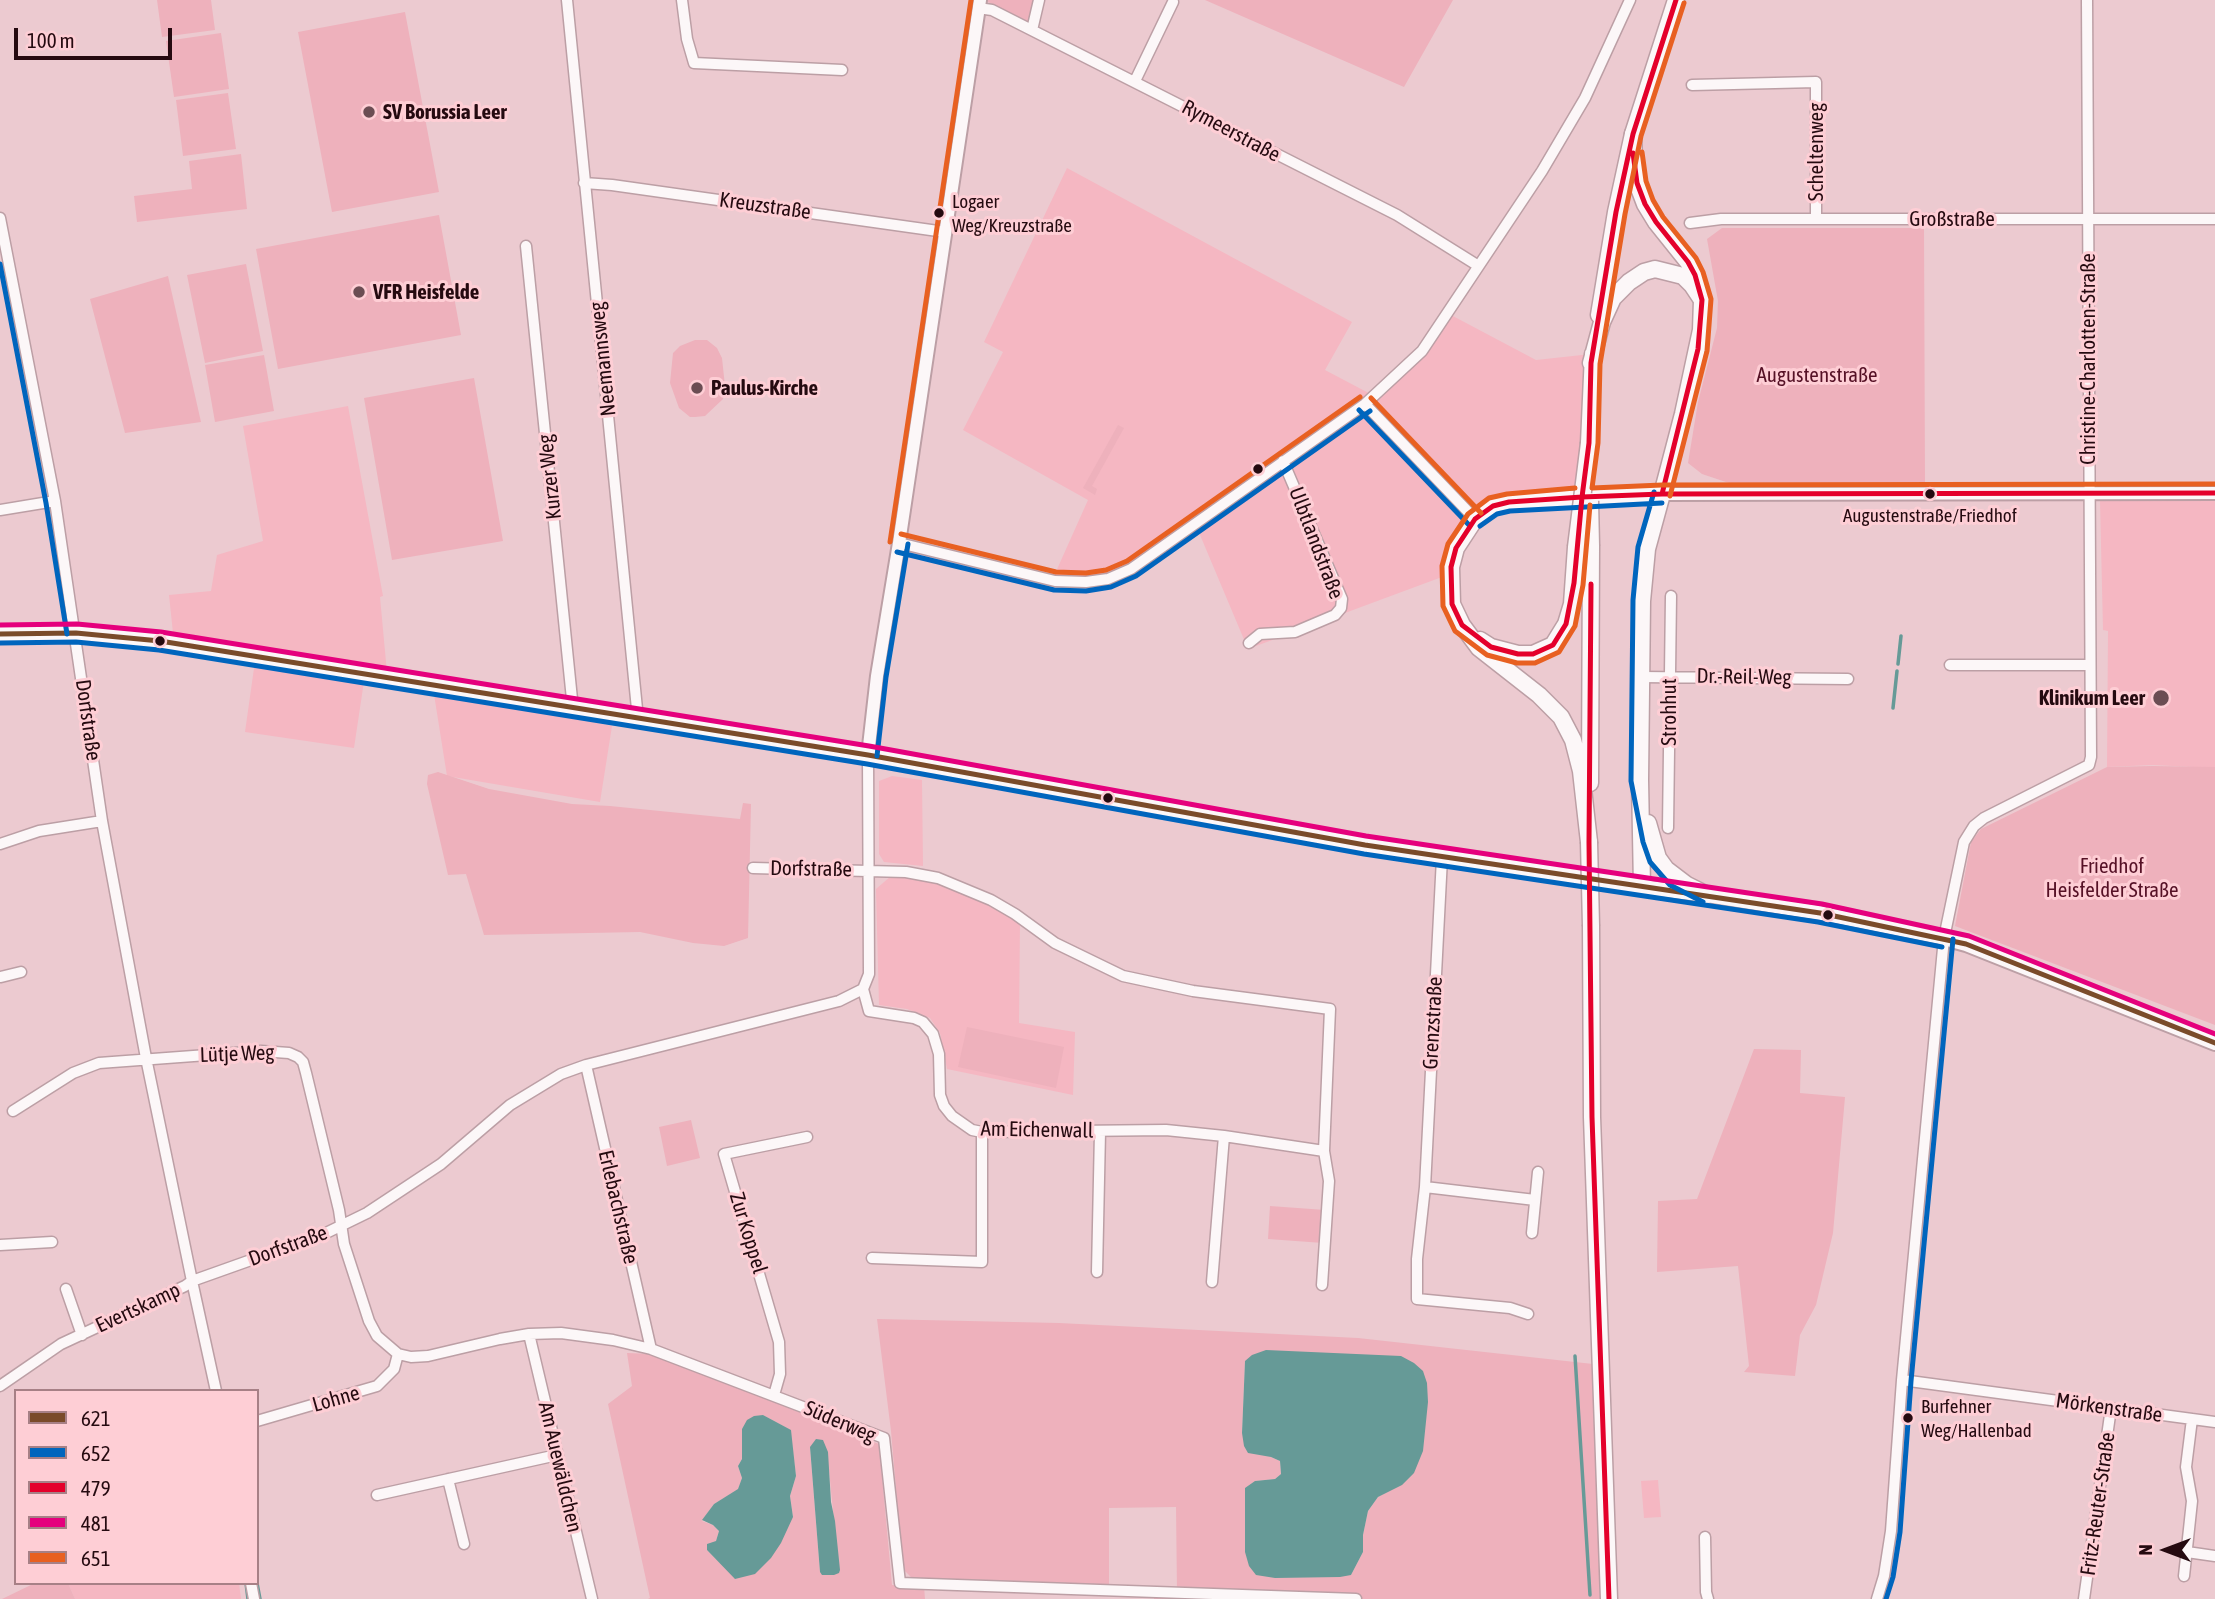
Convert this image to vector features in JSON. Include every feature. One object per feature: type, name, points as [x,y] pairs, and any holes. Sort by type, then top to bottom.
[{"type":"main road","points":[[1609,1599],[1592,1117],[1584,547],[1591,363],[1616,212],[1633,134],[1676,0]]},
{"type":"main road","points":[[1633,134],[1637,183],[1645,204],[1688,262],[1702,300]]},
{"type":"main road","points":[[1591,363],[1602,322],[1613,298],[1644,272],[1655,269],[1683,276],[1702,300]]},
{"type":"main road","name":"Strohhut","points":[[1642,887],[1640,677],[1644,576],[1647,549],[1698,349],[1702,300]]},
{"type":"main road","points":[[1589,842],[1581,771],[1573,740],[1561,717],[1539,695],[1479,648],[1462,625],[1452,604],[1451,567],[1456,548],[1475,519],[1493,506],[1509,502],[1661,494]]},
{"type":"main road","points":[[1462,625],[1491,647],[1506,652],[1533,654],[1553,645],[1566,624],[1584,547]]},
{"type":"main road","points":[[0,634],[76,634],[160,641],[868,755],[1442,858],[1820,913],[1966,944],[2215,1043]]},
{"type":"main road","points":[[1640,780],[1651,840],[1658,858],[1675,878],[1707,895]]},
{"type":"street","name":"Neemannsweg","points":[[567,0],[638,719]]},
{"type":"street","points":[[682,0],[687,39],[694,63],[842,70]]},
{"type":"street","points":[[1032,30],[1039,0]]},
{"type":"street","points":[[899,543],[1055,581],[1086,582],[1108,579],[1131,569],[1365,404],[1422,351],[1477,265],[1542,172],[1585,98],[1630,0]]},
{"type":"street","name":"Christine-Charlotten-Straße","points":[[1944,938],[1964,842],[1973,826],[2089,765],[2091,757],[2087,0]]},
{"type":"street","points":[[1135,81],[1173,2]]},
{"type":"street","points":[[868,755],[877,676],[979,4]]},
{"type":"street","name":"Rymeerstraße","points":[[979,4],[1397,215],[1477,265]]},
{"type":"street","name":"Scheltenweg","points":[[1692,85],[1816,82],[1816,219]]},
{"type":"street","name":"Kreuzstraße","points":[[584,183],[626,186],[945,232]]},
{"type":"street","name":"Dorfstraße","points":[[0,218],[55,501],[102,821],[146,1058],[192,1280],[341,1226],[368,1213],[441,1164],[510,1105],[542,1084],[586,1065],[839,1001],[852,997],[863,989],[869,974],[868,755]]},
{"type":"street","name":"Großstraße","points":[[1690,223],[1721,219],[2215,219]]},
{"type":"street","name":"Kurzer Weg","points":[[526,246],[573,709]]},
{"type":"street","points":[[1365,404],[1475,519]]},
{"type":"street","name":"Ulbtlandstraße","points":[[1249,643],[1260,634],[1295,632],[1335,615],[1342,599],[1283,461]]},
{"type":"street","points":[[1661,494],[2215,494]]},
{"type":"street","points":[[0,510],[55,501]]},
{"type":"street","name":"Strohhut","points":[[1668,828],[1671,596]]},
{"type":"street","points":[[1950,665],[2091,665]]},
{"type":"street","name":"Dr.-Reil-Weg","points":[[1640,677],[1848,678]]},
{"type":"street","points":[[0,844],[38,831],[102,821]]},
{"type":"street","name":"Grenzstraße","points":[[1442,858],[1425,1187],[1417,1259],[1417,1299],[1510,1308],[1528,1314]]},
{"type":"street","name":"Dorfstraße","points":[[753,868],[868,871]]},
{"type":"street","points":[[868,871],[906,872],[960,885],[1015,914],[1055,943],[1123,976],[1193,991],[1330,1009],[1324,1151],[1329,1181],[1322,1284]]},
{"type":"street","points":[[1877,1599],[1884,1576],[1889,1541],[1944,938]]},
{"type":"street","points":[[0,974],[21,972]]},
{"type":"street","name":"Am Eichenwall","points":[[863,989],[869,1011],[914,1018],[923,1022],[933,1034],[939,1054],[940,1094],[944,1106],[961,1125],[982,1132],[1166,1130],[1324,1151]]},
{"type":"street","name":"Lütje Weg","points":[[13,1111],[73,1073],[99,1063],[261,1051],[281,1051],[298,1056],[306,1073],[341,1226]]},
{"type":"street","name":"Erlebachstraße","points":[[586,1065],[651,1349]]},
{"type":"street","points":[[872,1258],[982,1262],[982,1132]]},
{"type":"street","points":[[1097,1272],[1100,1132]]},
{"type":"street","points":[[1212,1282],[1224,1136]]},
{"type":"street","name":"Zur Koppel","points":[[774,1395],[780,1374],[779,1342],[724,1154],[807,1137]]},
{"type":"street","points":[[1532,1233],[1538,1172]]},
{"type":"street","points":[[1425,1187],[1535,1200]]},
{"type":"street","points":[[341,1226],[344,1244],[369,1321],[377,1336],[398,1354]]},
{"type":"street","points":[[0,1245],[52,1242]]},
{"type":"street","points":[[192,1280],[216,1389]]},
{"type":"street","name":"Evertskamp","points":[[0,1386],[61,1344],[185,1286],[192,1280]]},
{"type":"street","name":"Evertskamp","points":[[66,1289],[82,1335]]},
{"type":"street","name":"Süderweg","points":[[398,1354],[411,1357],[428,1356],[529,1334],[561,1333],[614,1340],[651,1349],[884,1438],[900,1583],[1356,1599]]},
{"type":"street","name":"Am Auewäldchen","points":[[529,1334],[592,1599]]},
{"type":"street","name":"Lohne","points":[[259,1420],[377,1386],[394,1369],[398,1354]]},
{"type":"street","name":"Mörkenstraße","points":[[1902,1380],[2215,1422]]},
{"type":"street","name":"Fritz-Reuter-Straße","points":[[2084,1599],[2111,1408]]},
{"type":"street","name":"Mörkenstraße","points":[[2184,1576],[2192,1501],[2186,1467],[2192,1419]]},
{"type":"street","points":[[377,1494],[557,1455]]},
{"type":"street","points":[[448,1479],[464,1544]]},
{"type":"street","points":[[1706,1537],[1708,1599]]},
{"type":"street","points":[[2187,1552],[2215,1556]]},
{"type":"shaded area","points":[[1067,168],[1352,322],[1325,370],[1380,399],[1426,353],[1451,315],[1536,360],[1591,354],[1580,497],[1509,500],[1475,517],[1450,574],[1248,649],[1195,523],[1111,574],[1086,578],[1054,576],[1088,500],[963,430],[1003,352],[984,342]]},
{"type":"shaded area","points":[[348,406],[383,596],[380,597],[387,673],[366,668],[354,748],[245,732],[257,647],[173,633],[169,595],[211,591],[217,555],[263,541],[243,426]]},
{"type":"shaded area","name":"Klinikum Leer","points":[[2100,501],[2215,501],[2215,768],[2152,765],[2107,767],[2108,631],[2103,630]]},
{"type":"shaded area","points":[[433,688],[612,726],[600,802],[447,776]]},
{"type":"shaded area","points":[[892,776],[922,780],[923,866],[884,862],[879,854],[879,781]]},
{"type":"shaded area","points":[[891,876],[938,881],[961,889],[1020,921],[1019,1023],[1075,1032],[1073,1095],[947,1069],[940,1033],[930,1018],[907,1009],[879,1005],[876,889]]},
{"type":"shaded area","points":[[1658,1480],[1661,1517],[1644,1518],[1641,1481]]},
{"type":"shaded area","points":[[69,1585],[239,1585],[241,1599],[75,1599]]},
{"type":"green space","points":[[157,0],[211,0],[215,30],[162,37]]},
{"type":"green space","points":[[984,0],[1036,0],[1032,24]]},
{"type":"green space","points":[[1205,0],[1453,0],[1404,87]]},
{"type":"green space","name":"SV Borussia Leer","points":[[405,12],[439,192],[332,212],[298,32]]},
{"type":"green space","points":[[221,33],[229,89],[174,97],[166,41]]},
{"type":"green space","points":[[228,93],[236,149],[183,156],[176,100]]},
{"type":"green space","points":[[241,154],[247,209],[137,222],[134,196],[192,189],[189,161]]},
{"type":"green space","name":"VFR Heisfelde","points":[[439,215],[461,335],[278,369],[256,249]]},
{"type":"green space","name":"Augustenstraße","points":[[1722,228],[1924,228],[1925,484],[1732,484],[1702,474],[1688,463],[1698,402],[1717,328],[1718,301],[1707,239]]},
{"type":"green space","points":[[246,264],[263,351],[205,363],[187,275]]},
{"type":"green space","points":[[168,276],[201,422],[125,433],[90,299]]},
{"type":"green space","points":[[695,340],[707,340],[717,348],[722,358],[725,386],[723,399],[705,416],[690,417],[679,408],[670,383],[673,353],[680,346]]},
{"type":"green space","points":[[264,355],[274,411],[215,422],[205,365]]},
{"type":"green space","points":[[474,378],[503,541],[392,560],[364,398]]},
{"type":"green space","points":[[1118,425],[1124,428],[1092,486],[1097,489],[1095,495],[1083,488]]},
{"type":"green space","name":"Friedhof Heisfelder Straße","points":[[2107,767],[2215,767],[2215,1025],[1955,926],[1971,842],[1981,829]]},
{"type":"green space","points":[[438,772],[489,789],[572,804],[740,819],[743,803],[751,804],[748,938],[724,946],[693,943],[640,932],[484,935],[466,874],[448,875],[427,784],[428,775]]},
{"type":"green space","points":[[967,1027],[1064,1047],[1056,1088],[958,1067]]},
{"type":"green space","points":[[1754,1049],[1801,1050],[1800,1093],[1845,1097],[1833,1233],[1816,1305],[1800,1335],[1795,1376],[1744,1372],[1749,1366],[1738,1266],[1657,1272],[1658,1201],[1697,1199]]},
{"type":"green space","points":[[691,1120],[700,1158],[667,1166],[659,1127]]},
{"type":"green space","points":[[1270,1206],[1325,1210],[1323,1243],[1268,1239]]},
{"type":"green space","points":[[877,1319],[1059,1323],[1358,1338],[1593,1364],[1600,1599],[1154,1599],[1154,1594],[1177,1592],[1176,1507],[1109,1508],[1109,1589],[914,1580],[903,1569],[891,1431]],"holes":[[[1245,1361],[1390,1490],[1378,1497],[1368,1511],[1363,1552],[1351,1575],[1255,1481],[1275,1479],[1281,1474],[1280,1461],[1271,1457],[1242,1433]]]},
{"type":"green space","points":[[627,1353],[653,1354],[879,1444],[892,1585],[924,1586],[925,1599],[648,1599],[650,1598],[608,1404],[632,1386]],"holes":[[[763,1415],[790,1430],[796,1476],[790,1496],[793,1517],[720,1563],[707,1550],[716,1541],[719,1531],[713,1525],[702,1521],[714,1504],[738,1490],[742,1478],[738,1466],[742,1459],[742,1429]],[[810,1448],[829,1470],[839,1573],[820,1572]]]},
{"type":"green space","points":[[31,1585],[69,1585],[75,1599],[2,1599]]},
{"type":"water","points":[[1266,1350],[1401,1356],[1423,1371],[1428,1402],[1423,1451],[1414,1473],[1402,1485],[1378,1497],[1368,1511],[1363,1552],[1351,1575],[1275,1578],[1256,1575],[1249,1566],[1245,1552],[1245,1488],[1255,1481],[1275,1479],[1281,1474],[1280,1461],[1248,1453],[1242,1433],[1245,1361]]},
{"type":"water","points":[[763,1415],[791,1430],[796,1476],[790,1496],[793,1517],[771,1558],[755,1574],[735,1579],[707,1550],[707,1544],[716,1541],[719,1531],[702,1520],[714,1504],[738,1489],[742,1478],[738,1466],[742,1459],[742,1429],[747,1420]]},
{"type":"water","points":[[816,1439],[823,1440],[828,1452],[840,1570],[834,1575],[822,1575],[820,1572],[810,1447]]},
{"type":"waterway","points":[[1898,664],[1901,636]]},
{"type":"waterway","points":[[1893,708],[1897,671]]},
{"type":"waterway","points":[[1575,1356],[1590,1595]]},
{"type":"waterway","points":[[246,1585],[248,1599]]},
{"type":"waterway","points":[[257,1585],[260,1599]]},
{"type":"transit line","name":"651","points":[[890,542],[971,0]]},
{"type":"transit line","name":"479","points":[[1582,497],[1589,443],[1591,363],[1616,212],[1633,134],[1676,0]]},
{"type":"transit line","name":"651","points":[[1684,3],[1641,136],[1625,214],[1600,364],[1598,443],[1592,488],[1662,485],[2215,484]]},
{"type":"transit line","name":"651","points":[[1642,152],[1646,181],[1653,200],[1696,258],[1711,299],[1707,351],[1670,496]]},
{"type":"transit line","name":"479","points":[[1633,153],[1637,183],[1645,204],[1688,262],[1702,300],[1698,349],[1662,494]]},
{"type":"transit line","name":"652","points":[[0,264],[46,503],[67,634]]},
{"type":"transit line","name":"651","points":[[901,534],[1056,572],[1086,573],[1106,570],[1127,561],[1360,397]]},
{"type":"transit line","name":"651","points":[[1371,398],[1481,513]]},
{"type":"transit line","name":"652","points":[[1359,410],[1469,525]]},
{"type":"transit line","name":"652","points":[[897,552],[1054,590],[1086,591],[1111,587],[1136,576],[1370,411]]},
{"type":"transit line","name":"651","points":[[1575,488],[1489,498],[1468,514],[1448,544],[1442,566],[1443,606],[1455,631],[1487,655],[1517,663],[1535,663],[1559,652],[1575,626],[1583,585],[1590,505]]},
{"type":"transit line","name":"652","points":[[1654,492],[1638,547],[1633,600],[1631,781],[1643,842],[1650,862],[1670,885],[1703,902]]},
{"type":"transit line","name":"479","points":[[1582,497],[1662,494],[2215,493]]},
{"type":"transit line","name":"479","points":[[1582,497],[1574,583],[1566,624],[1553,645],[1533,654],[1518,654],[1491,647],[1462,625],[1452,604],[1451,567],[1456,548],[1475,519],[1493,506],[1509,502],[1582,497]]},
{"type":"transit line","name":"652","points":[[1480,526],[1497,514],[1510,511],[1662,503]]},
{"type":"transit line","name":"652","points":[[877,756],[886,677],[908,544]]},
{"type":"transit line","name":"479","points":[[1591,584],[1589,842],[1592,1117],[1609,1599]]},
{"type":"transit line","name":"481","points":[[0,625],[77,624],[161,632],[869,746],[1366,836],[1822,904],[1969,936],[2215,1034]]},
{"type":"transit line","name":"621","points":[[0,634],[76,633],[160,641],[868,755],[1365,845],[1820,913],[1966,944],[2215,1043]]},
{"type":"transit line","name":"652","points":[[0,643],[76,642],[159,650],[867,764],[1364,854],[1818,922],[1942,947]]},
{"type":"transit line","name":"652","points":[[1886,1599],[1893,1577],[1900,1532],[1911,1381],[1953,939]]},
{"type":"place","name":"SV Borussia Leer","points":[[369,112]]},
{"type":"place","name":"Logaer Weg/Kreuzstraße","points":[[939,213]]},
{"type":"place","name":"VFR Heisfelde","points":[[359,292]]},
{"type":"place","name":"Paulus-Kirche","points":[[697,388]]},
{"type":"place","name":"Augustenstraße/Friedhof","points":[[1930,494]]},
{"type":"place","name":"Klinikum Leer","points":[[2161,698]]},
{"type":"place","name":"Burfehner Weg/Hallenbad","points":[[1908,1418]]}]
